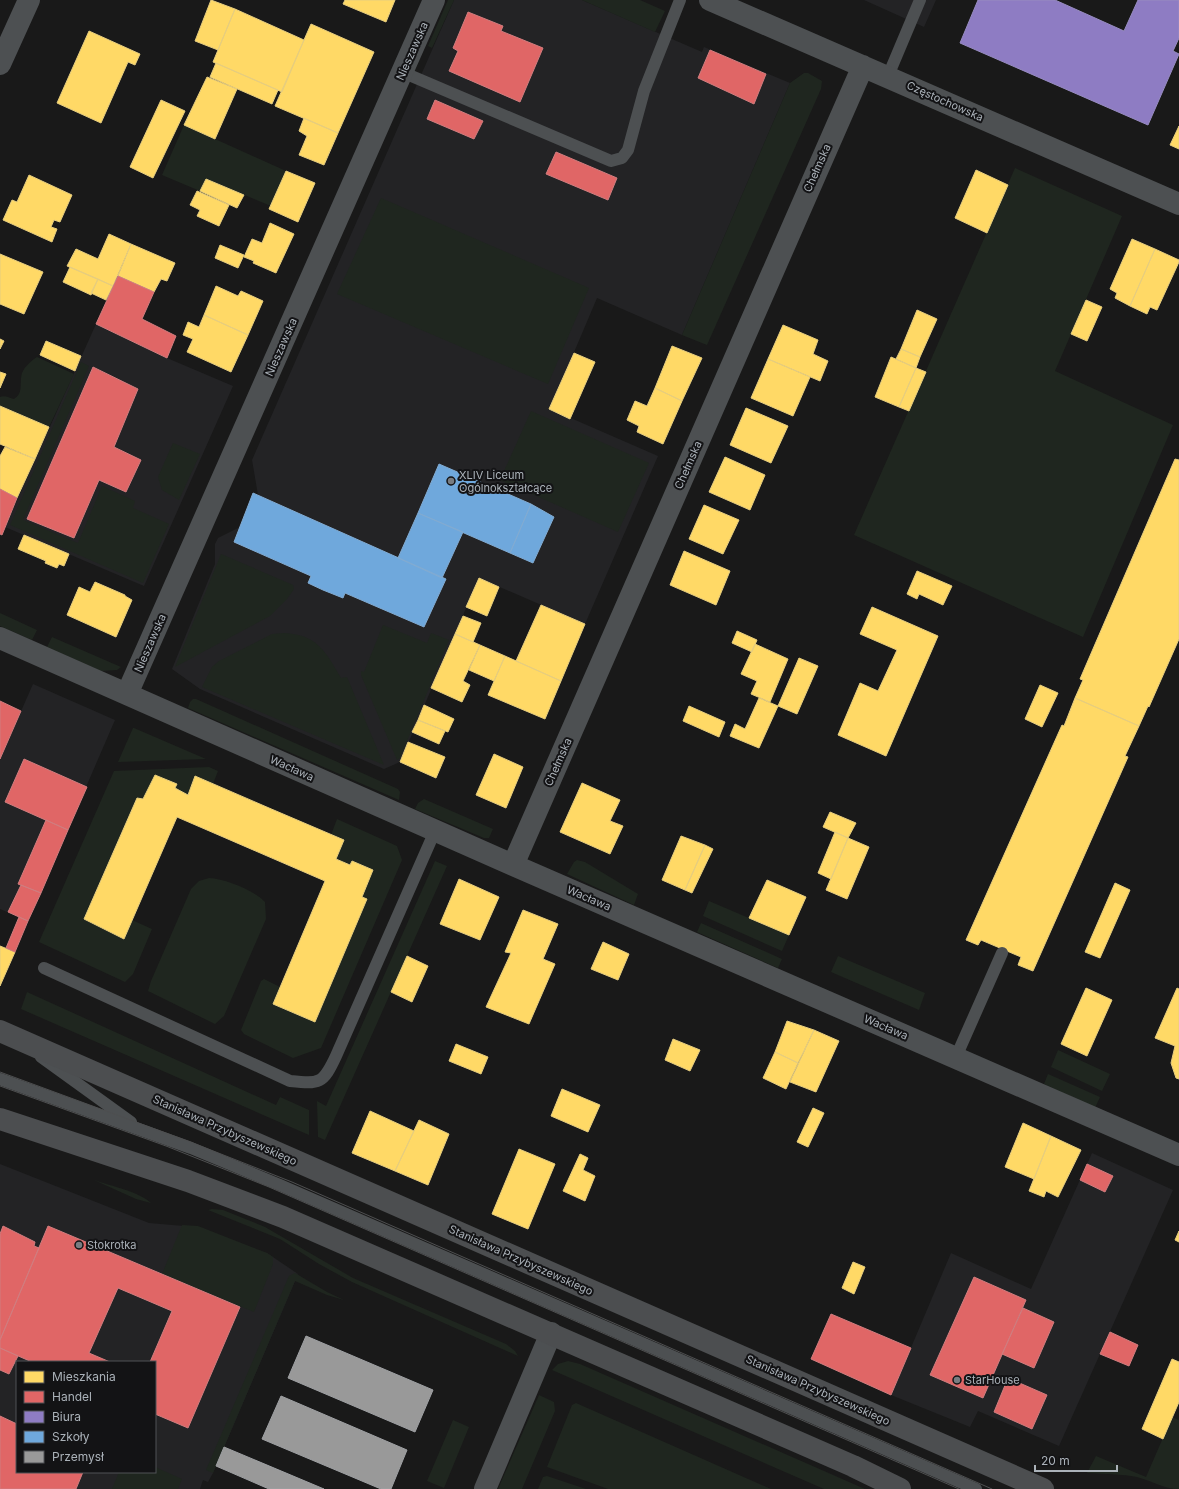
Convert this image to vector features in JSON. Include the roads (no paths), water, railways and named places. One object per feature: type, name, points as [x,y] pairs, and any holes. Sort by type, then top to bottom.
[{"type":"main road","name":"Stanisława Przybyszewskiego","points":[[0,1032],[1043,1489]]},
{"type":"main road","points":[[0,1119],[228,1195],[353,1247],[550,1333],[853,1466],[900,1489]]},
{"type":"street","points":[[0,64],[29,0]]},
{"type":"street","name":"Nieszawska","points":[[127,694],[434,0]]},
{"type":"street","name":"Częstochowska","points":[[710,0],[888,76],[1179,204]]},
{"type":"street","name":"Chełmska","points":[[513,865],[863,66]]},
{"type":"street","name":"Wacława","points":[[0,638],[435,831],[1179,1154]]},
{"type":"street","points":[[485,1489],[550,1333]]},
{"type":"lane","points":[[402,72],[611,161],[622,158],[628,150],[644,91],[680,0]]},
{"type":"lane","points":[[888,76],[920,0]]},
{"type":"lane","points":[[44,968],[290,1081],[311,1083],[321,1080],[328,1073],[336,1056],[435,831]]},
{"type":"lane","points":[[956,1057],[1002,953]]},
{"type":"lane","points":[[0,1032],[35,1053],[98,1099],[151,1134]]},
{"type":"lane","points":[[0,1079],[151,1134],[280,1185],[976,1489]]},
{"type":"tram line","points":[[0,1072],[193,1143],[292,1182],[992,1489]]},
{"type":"tram line","points":[[0,1086],[166,1146],[269,1187],[959,1489]]},
{"type":"place","name":"XLIV Liceum Ogólnokształcące","points":[[451,481]]},
{"type":"place","name":"Stokrotka","points":[[79,1245]]},
{"type":"place","name":"StarHouse","points":[[957,1380]]}]
